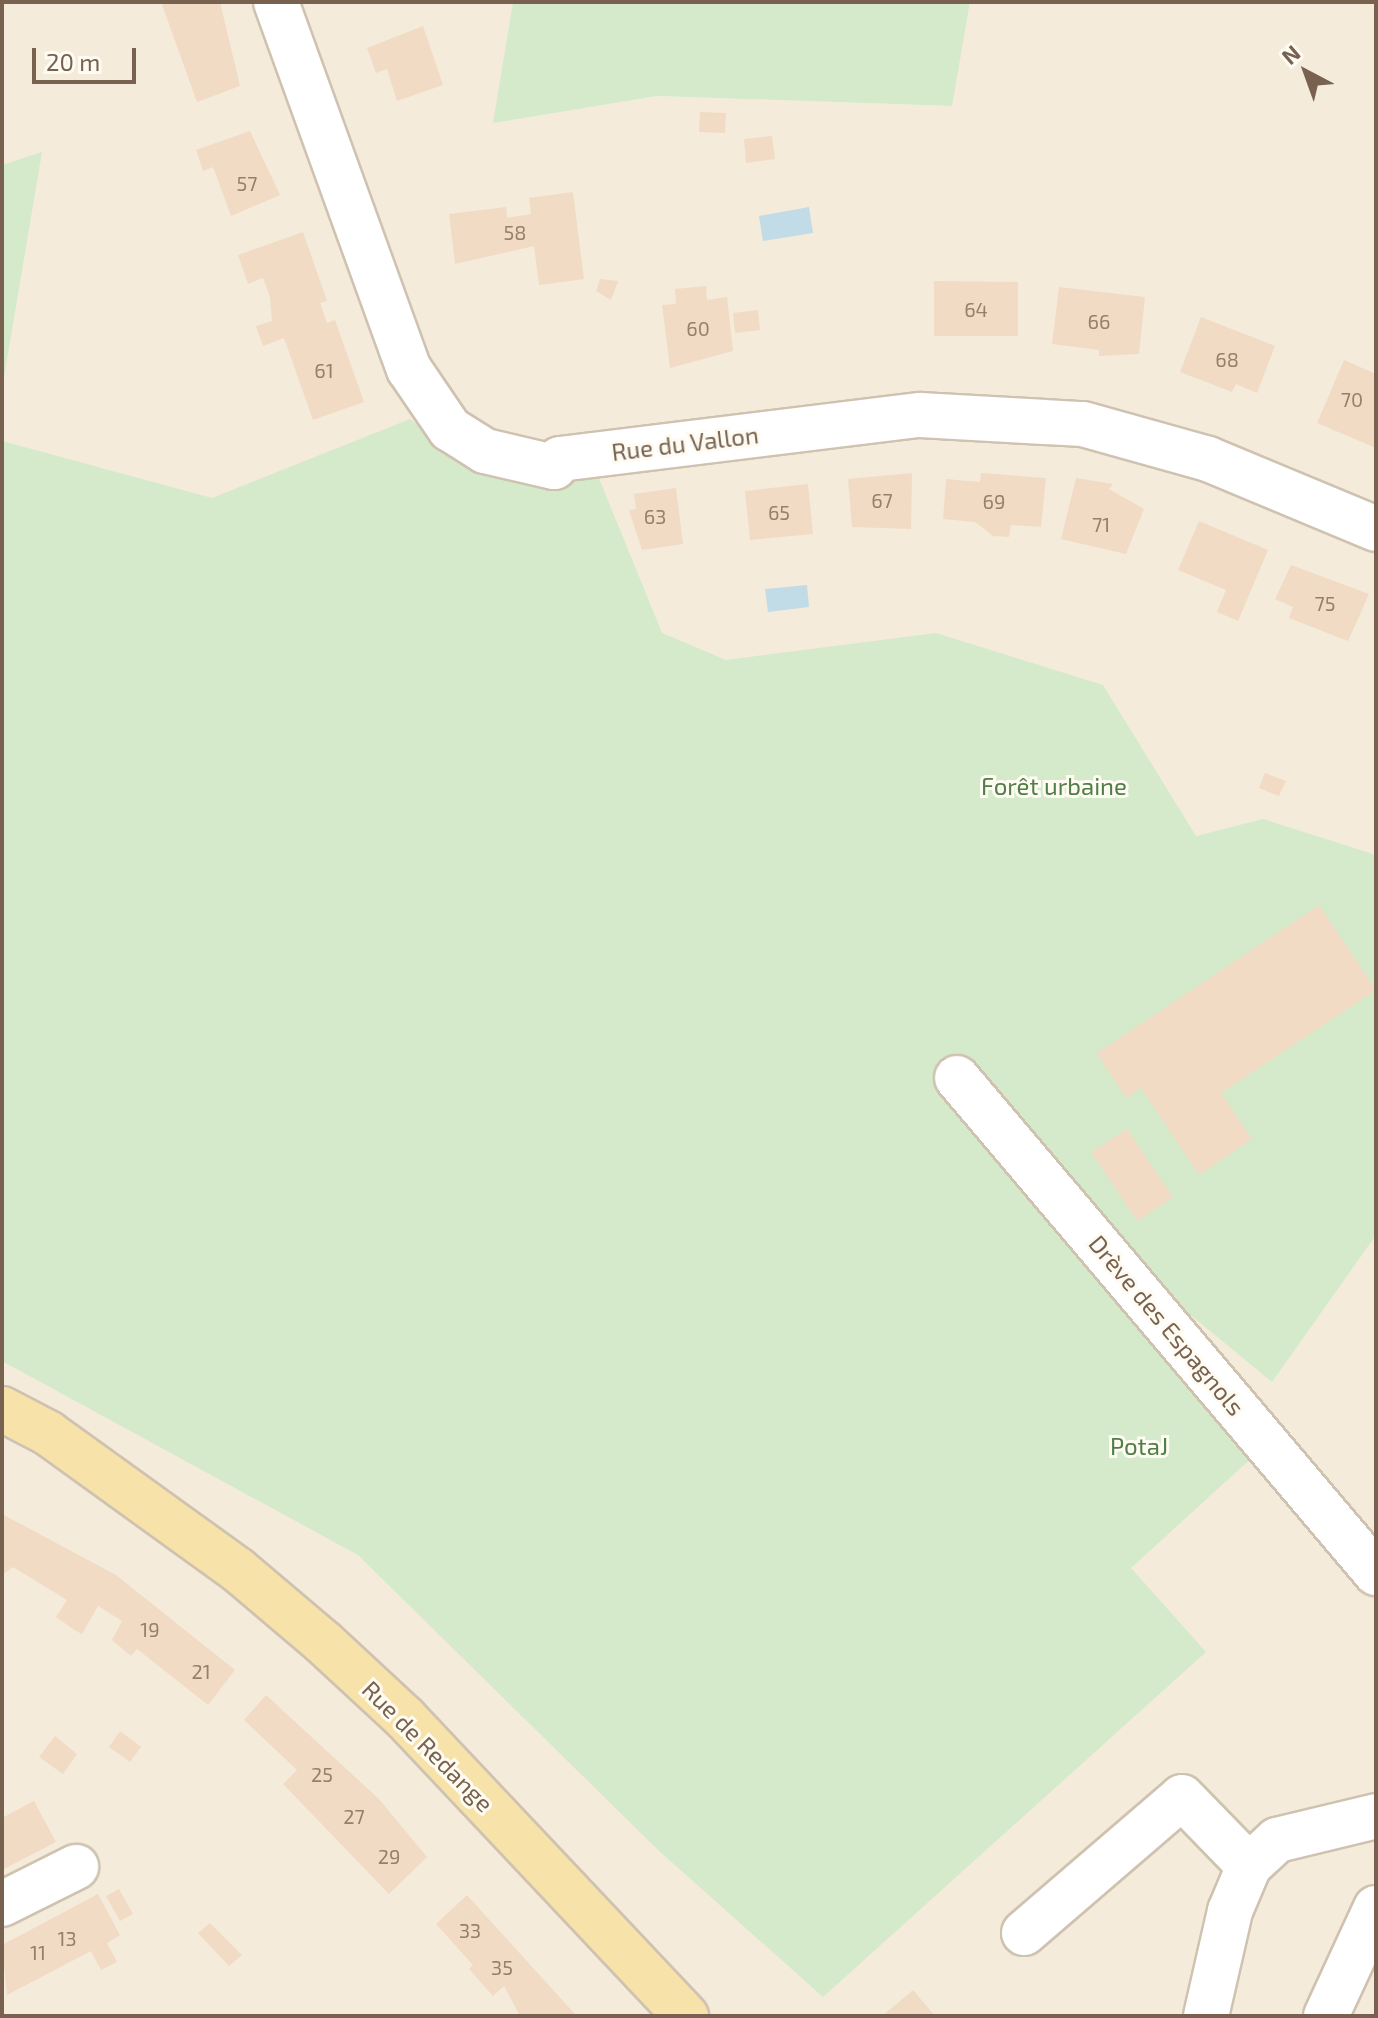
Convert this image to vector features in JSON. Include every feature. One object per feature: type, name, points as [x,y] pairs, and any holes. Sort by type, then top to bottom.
[{"type":"main road","name":"Rue de Redange","points":[[2,1409],[238,1570],[405,1718],[686,2016]]},
{"type":"main road","name":"Rue de Redange","points":[[2,1428],[145,1504]]},
{"type":"street","name":"Rue du Vallon","points":[[276,2],[409,369],[450,429],[485,451],[554,467],[560,459],[920,415],[1083,424],[1208,459],[1376,529]]},
{"type":"street","name":"Drève des Espagnols","points":[[957,1078],[1376,1573]]},
{"type":"street","points":[[1206,2016],[1230,1911],[1249,1866],[1277,1840],[1376,1815],[1376,1784]]},
{"type":"street","points":[[1024,1933],[1182,1797],[1249,1866]]},
{"type":"street","points":[[2,1904],[76,1867]]},
{"type":"street","points":[[1326,2016],[1373,1926]]},
{"type":"shaded area","points":[[2,2],[513,2],[494,122],[657,96],[951,106],[970,2],[1376,2],[1376,2016],[2,2016]]},
{"type":"green space","points":[[513,2],[970,2],[952,106],[657,96],[493,123]]},
{"type":"green space","points":[[42,152],[2,389],[2,165]]},
{"type":"green space","points":[[410,419],[467,464],[596,471],[662,633],[726,660],[936,633],[1103,685],[1196,836],[1263,819],[1376,855],[1376,1235],[1272,1382],[1001,1159],[1257,1453],[1131,1568],[1206,1652],[823,1997],[657,1849],[358,1555],[2,1361],[2,441],[212,498]]},
{"type":"water","points":[[809,207],[813,233],[763,241],[759,216]]},
{"type":"water","points":[[807,585],[809,607],[768,612],[765,589]]},
{"type":"building","points":[[161,2],[220,2],[240,86],[197,102]]},
{"type":"building","points":[[423,26],[443,85],[397,101],[387,69],[376,73],[367,48]]},
{"type":"building","points":[[700,112],[726,113],[725,133],[699,132]]},
{"type":"building","points":[[250,131],[280,195],[231,216],[213,167],[203,171],[196,150]]},
{"type":"building","points":[[772,136],[775,159],[746,163],[744,139]]},
{"type":"building","points":[[573,192],[584,279],[539,285],[534,246],[455,264],[449,214],[506,207],[507,218],[531,214],[529,198]]},
{"type":"building","points":[[303,232],[327,301],[320,303],[327,323],[335,320],[364,402],[313,420],[284,338],[263,346],[256,326],[272,321],[270,297],[263,278],[248,284],[238,255]]},
{"type":"building","points":[[600,279],[618,281],[611,300],[596,291]]},
{"type":"building","points":[[934,281],[1018,282],[1018,336],[934,336]]},
{"type":"building","points":[[706,286],[707,300],[727,297],[733,351],[670,368],[662,305],[676,304],[675,289]]},
{"type":"building","points":[[1059,287],[1145,297],[1139,354],[1099,356],[1099,350],[1052,344]]},
{"type":"building","points":[[758,310],[760,330],[735,333],[733,313]]},
{"type":"building","points":[[1201,317],[1275,346],[1257,393],[1236,384],[1232,392],[1180,372]]},
{"type":"building","points":[[1344,360],[1376,374],[1376,448],[1317,423]]},
{"type":"building","points":[[912,473],[911,529],[852,527],[848,479]]},
{"type":"building","points":[[981,473],[1046,478],[1041,527],[1011,525],[1009,537],[993,536],[975,522],[943,519],[946,479],[980,482]]},
{"type":"building","points":[[1076,478],[1113,484],[1109,489],[1144,509],[1126,554],[1061,539]]},
{"type":"building","points":[[808,484],[813,534],[750,540],[745,491]]},
{"type":"building","points":[[676,488],[683,544],[642,550],[629,510],[636,509],[634,494]]},
{"type":"building","points":[[1199,521],[1268,550],[1238,621],[1217,612],[1226,590],[1178,570]]},
{"type":"building","points":[[1291,565],[1369,594],[1348,641],[1289,618],[1293,607],[1275,599]]},
{"type":"building","points":[[1265,773],[1286,781],[1279,796],[1259,788]]},
{"type":"building","points":[[1319,905],[1376,990],[1221,1093],[1252,1139],[1199,1175],[1141,1088],[1126,1098],[1097,1053]]},
{"type":"building","points":[[1127,1129],[1173,1197],[1137,1221],[1091,1152]]},
{"type":"building","points":[[2,1514],[116,1575],[235,1670],[208,1705],[137,1649],[131,1656],[112,1640],[122,1621],[98,1606],[82,1634],[56,1617],[67,1600],[13,1567],[2,1575]]},
{"type":"building","points":[[266,1695],[379,1799],[427,1857],[389,1894],[283,1784],[297,1770],[244,1720]]},
{"type":"building","points":[[120,1731],[141,1747],[130,1762],[109,1747]]},
{"type":"building","points":[[55,1736],[77,1754],[63,1774],[39,1757]]},
{"type":"building","points":[[34,1801],[56,1842],[2,1870],[2,1818]]},
{"type":"building","points":[[119,1889],[133,1914],[120,1921],[106,1896]]},
{"type":"building","points":[[98,1894],[120,1935],[107,1943],[117,1962],[101,1970],[91,1951],[7,1995],[2,1945]]},
{"type":"building","points":[[467,1895],[575,2014],[573,2016],[520,2016],[504,1986],[493,1996],[469,1969],[473,1965],[436,1924]]},
{"type":"building","points":[[210,1923],[242,1955],[229,1966],[198,1933]]},
{"type":"building","points":[[913,1990],[935,2016],[882,2016]]},
{"type":"park label","name":"Forêt urbaine","points":[[1054,786]]},
{"type":"park label","name":"PotaJ","points":[[1139,1446]]}]
